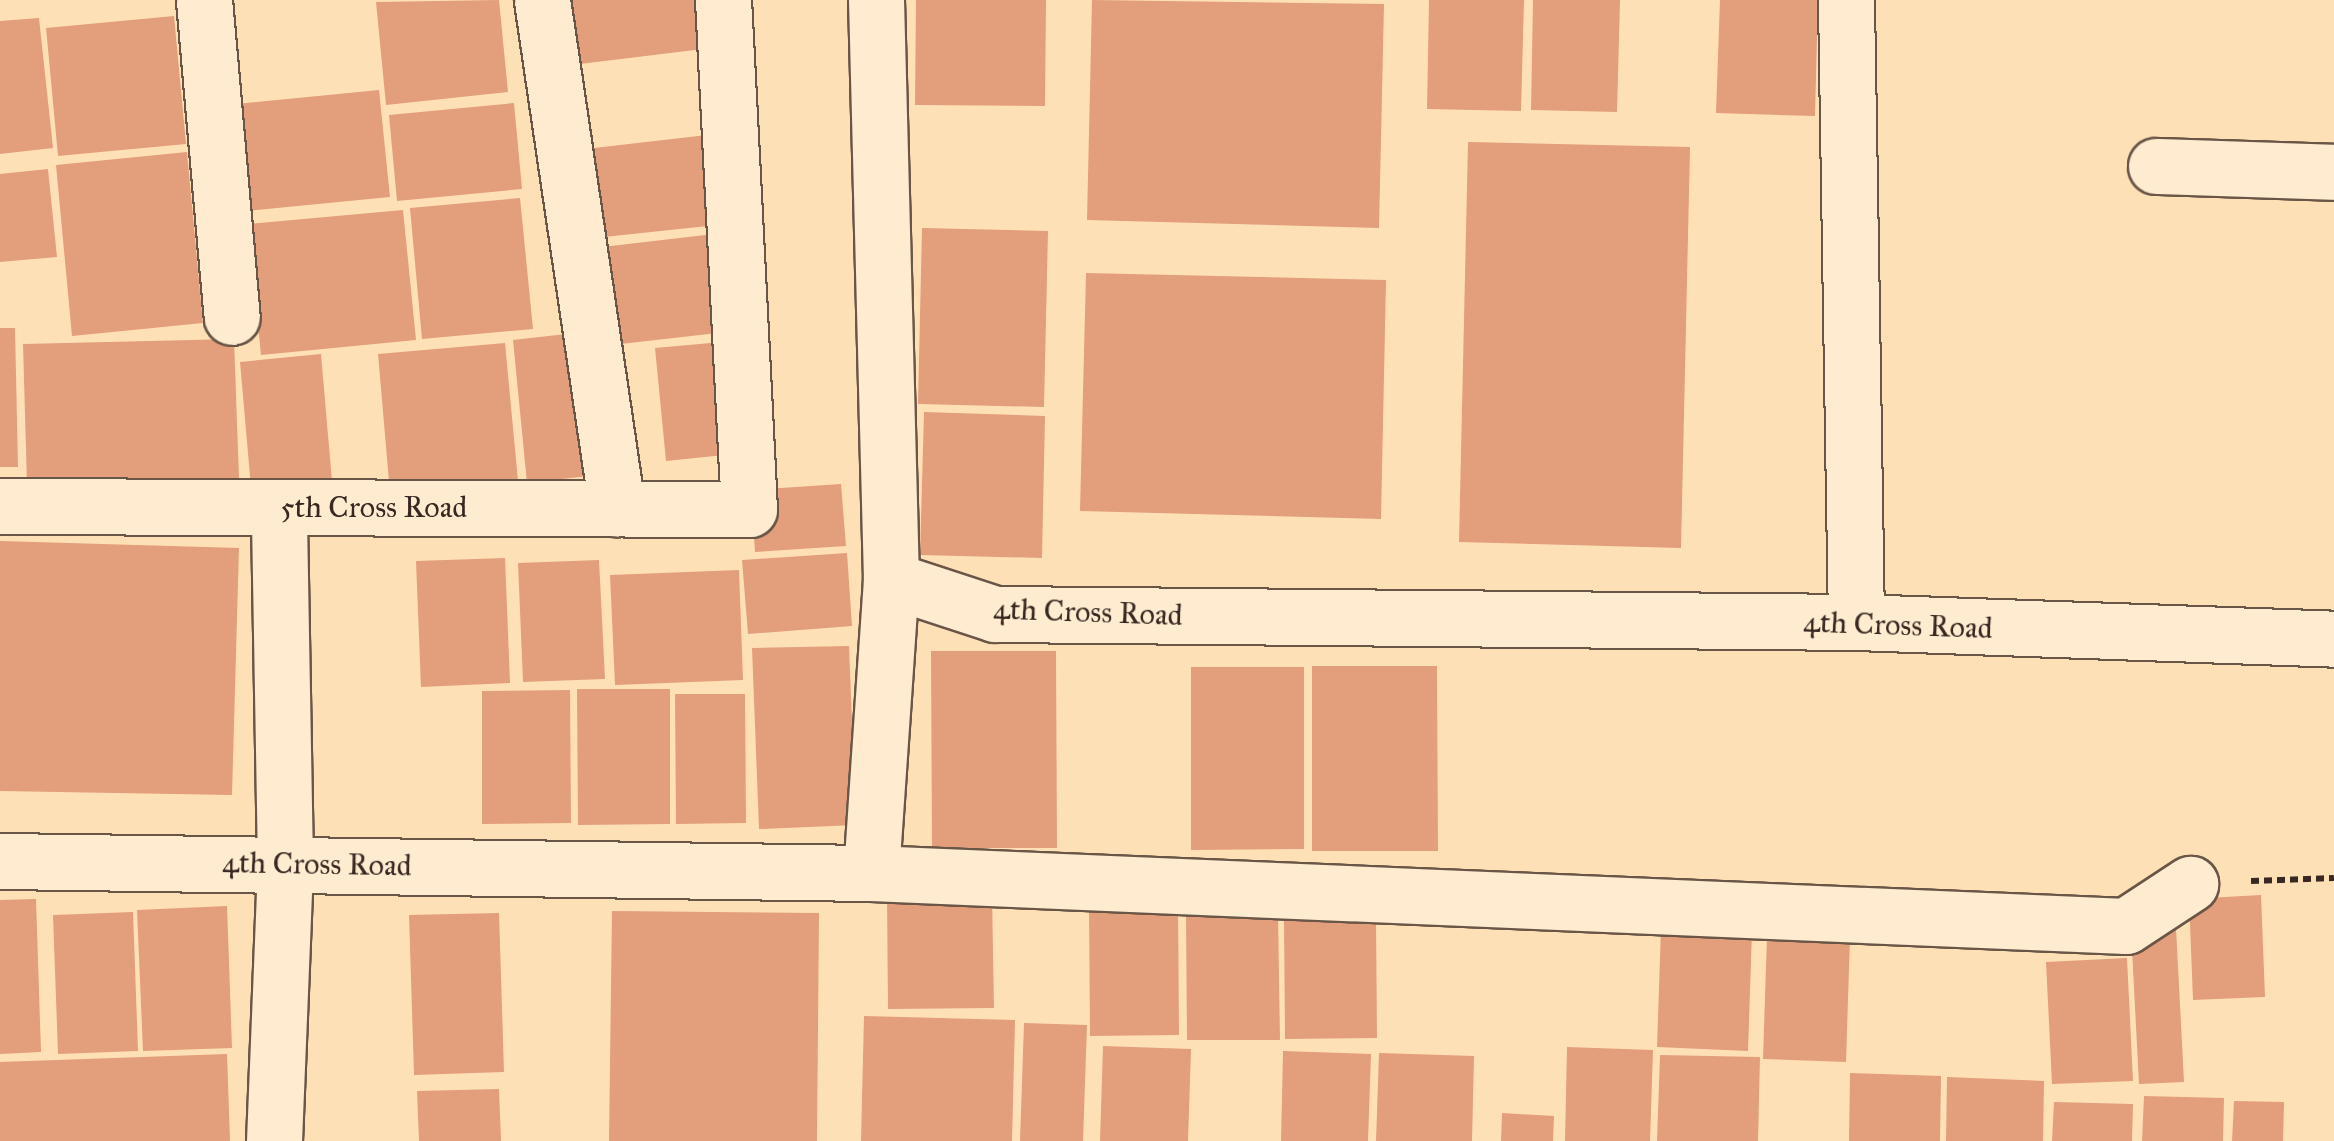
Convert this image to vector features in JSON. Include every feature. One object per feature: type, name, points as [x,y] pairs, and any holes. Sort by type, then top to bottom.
[{"type":"street","points":[[204,0],[232,317]]},
{"type":"street","points":[[542,0],[617,508]]},
{"type":"street","name":"5th Cross Road","points":[[0,506],[749,509],[723,0]]},
{"type":"street","points":[[871,873],[891,580],[876,0]]},
{"type":"street","points":[[1846,0],[1856,622]]},
{"type":"street","points":[[2156,166],[2334,172]]},
{"type":"street","points":[[274,1141],[284,863],[279,507]]},
{"type":"street","name":"4th Cross Road","points":[[891,580],[995,614],[1856,622],[2334,639]]},
{"type":"street","name":"4th Cross Road","points":[[0,861],[871,873],[2126,926],[2190,884]]},
{"type":"path","points":[[2190,884],[2334,878]]},
{"type":"building","points":[[499,0],[508,92],[386,105],[376,2]]},
{"type":"building","points":[[572,0],[697,0],[703,49],[580,64]]},
{"type":"building","points":[[916,0],[1046,0],[1045,106],[915,105]]},
{"type":"building","points":[[1092,0],[1384,4],[1379,228],[1087,220]]},
{"type":"building","points":[[1429,0],[1524,0],[1521,111],[1427,109]]},
{"type":"building","points":[[1533,0],[1620,0],[1617,112],[1531,110]]},
{"type":"building","points":[[1720,0],[1818,0],[1815,116],[1716,113]]},
{"type":"building","points":[[174,16],[186,144],[58,156],[46,28]]},
{"type":"building","points":[[39,18],[53,148],[0,154],[0,21]]},
{"type":"building","points":[[379,90],[390,197],[246,211],[236,104]]},
{"type":"building","points":[[514,103],[522,189],[397,201],[389,115]]},
{"type":"building","points":[[707,135],[717,225],[604,237],[594,148]]},
{"type":"building","points":[[1468,142],[1690,147],[1681,548],[1459,542]]},
{"type":"building","points":[[187,152],[203,323],[72,336],[56,165]]},
{"type":"building","points":[[48,169],[57,257],[0,262],[0,174]]},
{"type":"building","points":[[520,198],[533,329],[422,339],[410,208]]},
{"type":"building","points":[[403,210],[416,340],[261,355],[248,224]]},
{"type":"building","points":[[922,228],[1048,231],[1044,407],[918,404]]},
{"type":"building","points":[[714,234],[726,332],[612,345],[602,247]]},
{"type":"building","points":[[1086,273],[1386,280],[1381,519],[1080,511]]},
{"type":"building","points":[[0,328],[15,328],[18,467],[0,467]]},
{"type":"building","points":[[575,333],[589,476],[527,483],[513,340]]},
{"type":"building","points":[[234,339],[239,479],[27,485],[23,344]]},
{"type":"building","points":[[722,342],[734,454],[666,461],[655,348]]},
{"type":"building","points":[[505,343],[518,481],[390,493],[378,354]]},
{"type":"building","points":[[321,354],[333,493],[252,499],[240,362]]},
{"type":"building","points":[[924,412],[1045,416],[1042,558],[920,555]]},
{"type":"building","points":[[841,484],[846,546],[755,552],[751,490]]},
{"type":"building","points":[[0,541],[239,548],[232,795],[0,791]]},
{"type":"building","points":[[847,553],[852,626],[748,634],[742,560]]},
{"type":"building","points":[[505,558],[510,683],[421,687],[416,561]]},
{"type":"building","points":[[599,560],[605,679],[523,682],[518,563]]},
{"type":"building","points":[[739,570],[743,680],[615,685],[610,575]]},
{"type":"building","points":[[849,646],[856,825],[759,829],[752,648]]},
{"type":"building","points":[[931,651],[1056,651],[1057,848],[932,848]]},
{"type":"building","points":[[1312,666],[1437,666],[1438,851],[1312,851]]},
{"type":"building","points":[[1191,667],[1304,667],[1304,849],[1191,850]]},
{"type":"building","points":[[577,689],[670,689],[670,824],[578,825]]},
{"type":"building","points":[[570,690],[571,823],[482,824],[482,691]]},
{"type":"building","points":[[675,694],[745,694],[746,823],[676,824]]},
{"type":"building","points":[[992,894],[994,1008],[888,1009],[887,895]]},
{"type":"building","points":[[2261,895],[2265,997],[2193,1000],[2189,899]]},
{"type":"building","points":[[36,899],[41,1052],[0,1054],[0,900]]},
{"type":"building","points":[[1178,902],[1179,1035],[1090,1036],[1089,903]]},
{"type":"building","points":[[227,906],[232,1048],[143,1051],[137,910]]},
{"type":"building","points":[[612,911],[819,913],[817,1141],[609,1141]]},
{"type":"building","points":[[133,912],[138,1051],[58,1054],[53,915]]},
{"type":"building","points":[[499,913],[504,1072],[414,1075],[409,915]]},
{"type":"building","points":[[1278,914],[1280,1040],[1187,1040],[1186,915]]},
{"type":"building","points":[[1376,917],[1377,1038],[1285,1039],[1284,918]]},
{"type":"building","points":[[1661,928],[1752,931],[1748,1051],[1657,1047]]},
{"type":"building","points":[[2176,928],[2184,1082],[2139,1084],[2131,930]]},
{"type":"building","points":[[1767,936],[1850,938],[1846,1062],[1763,1059]]},
{"type":"building","points":[[2127,958],[2133,1081],[2052,1084],[2046,962]]},
{"type":"building","points":[[864,1016],[1015,1020],[1012,1141],[861,1141]]},
{"type":"building","points":[[1024,1023],[1087,1025],[1083,1141],[1020,1141]]},
{"type":"building","points":[[1103,1046],[1191,1049],[1188,1141],[1100,1141]]},
{"type":"building","points":[[1567,1047],[1653,1050],[1650,1141],[1565,1141]]},
{"type":"building","points":[[1283,1051],[1371,1054],[1368,1141],[1281,1141]]},
{"type":"building","points":[[1379,1053],[1474,1056],[1472,1141],[1376,1141]]},
{"type":"building","points":[[227,1054],[230,1141],[0,1141],[0,1062]]},
{"type":"building","points":[[1660,1055],[1760,1057],[1758,1141],[1657,1141]]},
{"type":"building","points":[[1850,1073],[1941,1076],[1940,1141],[1849,1141]]},
{"type":"building","points":[[1947,1077],[2044,1081],[2043,1141],[1946,1141]]},
{"type":"building","points":[[499,1089],[501,1141],[419,1141],[417,1091]]},
{"type":"building","points":[[2144,1096],[2224,1098],[2223,1141],[2142,1141]]},
{"type":"building","points":[[2234,1101],[2284,1102],[2283,1141],[2232,1141]]},
{"type":"building","points":[[2054,1102],[2133,1104],[2132,1141],[2052,1141]]},
{"type":"building","points":[[1502,1113],[1554,1116],[1553,1141],[1501,1141]]}]
